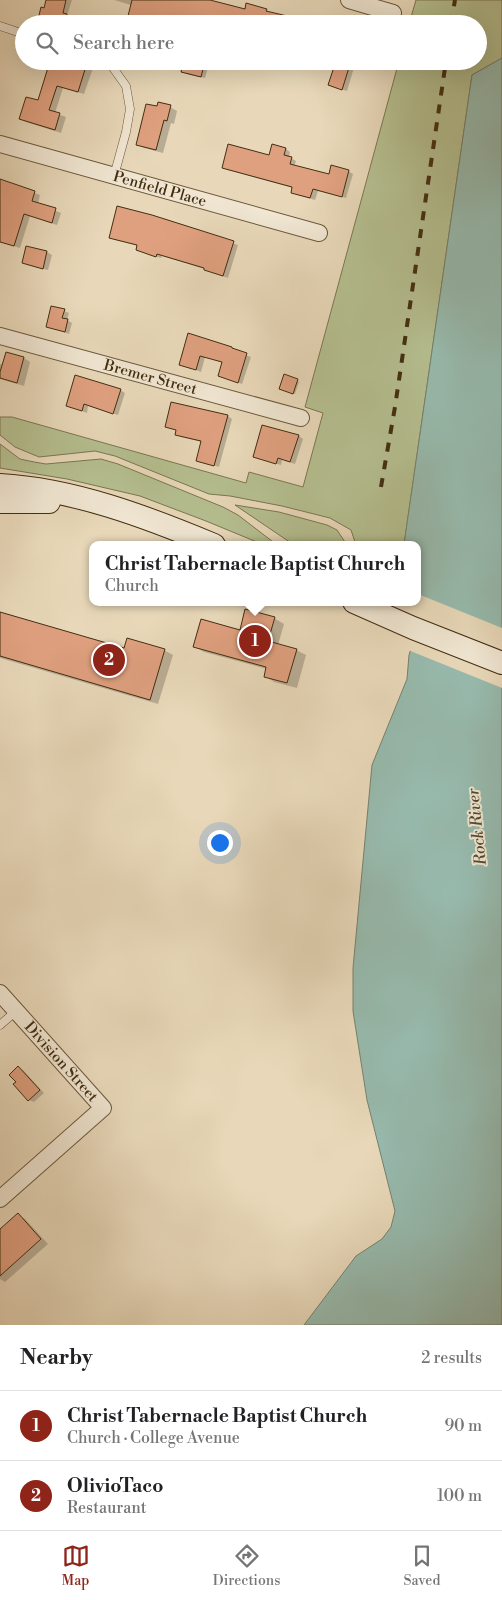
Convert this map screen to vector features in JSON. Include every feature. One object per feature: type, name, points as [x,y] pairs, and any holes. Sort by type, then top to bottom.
[{"type":"main road","points":[[0,479],[96,502],[155,520],[205,541]]},
{"type":"main road","points":[[0,485],[27,486]]},
{"type":"main road","points":[[0,502],[96,502]]},
{"type":"main road","points":[[363,606],[502,663]]},
{"type":"street","points":[[349,0],[392,13]]},
{"type":"street","name":"Penfield Place","points":[[0,144],[320,233]]},
{"type":"street","name":"Bremer Street","points":[[0,336],[301,418]]},
{"type":"street","name":"Division Street","points":[[0,993],[103,1108],[0,1199]]},
{"type":"lane","points":[[0,26],[15,31]]},
{"type":"lane","points":[[114,70],[126,86],[130,109],[114,176]]},
{"type":"lane","points":[[0,1025],[16,1011]]},
{"type":"green space","points":[[416,0],[502,0],[502,58],[487,66],[487,15],[412,15]]},
{"type":"green space","points":[[397,70],[481,70],[472,75],[405,541],[355,541],[351,530],[330,518],[282,506],[209,494],[115,456],[95,451],[39,457],[15,447],[0,435],[0,417],[12,417],[246,483],[249,472],[303,487],[323,413],[305,407]]},
{"type":"green space","points":[[0,444],[20,459],[46,464],[101,459],[118,464],[223,507],[238,515],[272,541],[254,541],[140,496],[67,479],[0,468]]},
{"type":"green space","points":[[235,505],[279,512],[327,525],[337,530],[344,541],[288,541]]},
{"type":"water","name":"Rock River","points":[[502,58],[502,1325],[304,1325],[356,1256],[382,1239],[391,1227],[395,1211],[367,1100],[353,1011],[353,968],[372,765],[407,679],[409,655],[420,619],[421,541],[404,541],[472,75],[481,70],[487,70],[487,66]]},
{"type":"pier","points":[[421,595],[502,628],[502,688],[408,650],[418,619],[418,606],[421,606]]},
{"type":"building","points":[[46,0],[66,0],[63,13],[67,14],[39,15],[41,7],[44,8]]},
{"type":"building","points":[[132,0],[210,0],[245,9],[246,3],[283,15],[128,15]]},
{"type":"building","points":[[47,70],[85,70],[78,92],[57,86],[49,110],[60,113],[55,130],[19,119],[26,97],[38,100]]},
{"type":"building","points":[[182,70],[203,70],[201,77],[181,72]]},
{"type":"building","points":[[333,70],[348,70],[342,90],[328,85]]},
{"type":"building","points":[[158,102],[171,105],[167,121],[164,120],[156,150],[136,145],[146,104],[157,106]]},
{"type":"building","points":[[228,144],[269,155],[272,144],[286,148],[284,155],[292,157],[290,164],[329,174],[331,165],[349,170],[342,197],[313,189],[310,198],[291,193],[292,187],[222,168]]},
{"type":"building","points":[[0,179],[35,191],[32,201],[56,208],[52,223],[24,214],[14,246],[0,242]]},
{"type":"building","points":[[117,206],[234,241],[223,276],[204,270],[204,268],[157,254],[156,257],[136,250],[137,245],[109,238]]},
{"type":"building","points":[[26,246],[47,251],[43,269],[22,263]]},
{"type":"building","points":[[51,306],[65,309],[62,318],[68,319],[65,332],[46,327]]},
{"type":"building","points":[[188,333],[247,353],[238,383],[218,376],[222,362],[200,356],[196,370],[179,365]]},
{"type":"building","points":[[6,352],[24,357],[17,383],[0,378]]},
{"type":"building","points":[[284,374],[298,379],[293,394],[279,389]]},
{"type":"building","points":[[75,375],[121,389],[113,414],[84,404],[82,411],[66,406]]},
{"type":"building","points":[[171,402],[228,415],[214,466],[196,461],[201,441],[175,435],[176,430],[165,427]]},
{"type":"building","points":[[262,425],[299,435],[290,462],[278,458],[276,464],[253,457]]},
{"type":"building","points":[[245,609],[275,617],[268,641],[297,649],[287,683],[264,677],[266,667],[193,647],[201,619],[240,630]]},
{"type":"building","points":[[0,612],[124,648],[127,638],[165,649],[150,700],[0,656]]},
{"type":"building","points":[[18,1066],[40,1090],[28,1101],[13,1084],[16,1082],[9,1075]]},
{"type":"building","points":[[18,1213],[41,1239],[0,1276],[0,1229]]},
{"type":"railway","points":[[452,15],[455,0]]},
{"type":"railway","points":[[381,487],[395,407],[445,70]]},
{"type":"place","name":"Christ Tabernacle Baptist Church","points":[[255,641]]},
{"type":"place","name":"OlivioTaco","points":[[109,660]]}]
